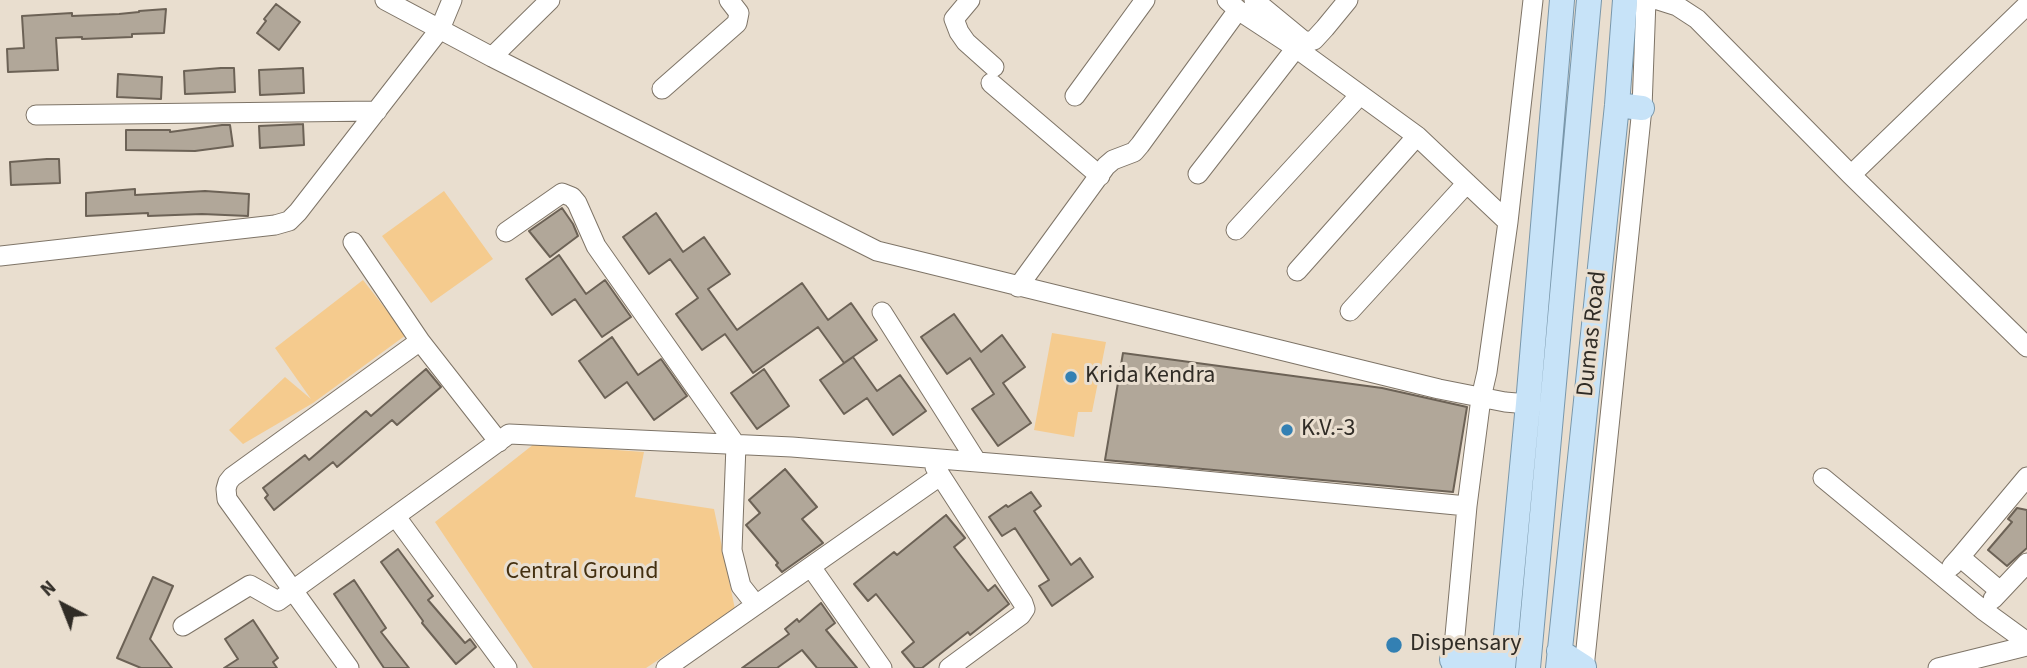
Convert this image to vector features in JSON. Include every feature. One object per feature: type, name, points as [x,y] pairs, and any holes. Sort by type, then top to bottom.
[{"type":"main road","points":[[1452,664],[1503,665],[1562,0]]},
{"type":"main road","points":[[1528,668],[1588,0]]},
{"type":"main road","name":"Dumas Road","points":[[1559,659],[1629,106],[1625,0]]},
{"type":"main road","points":[[1559,659],[1584,667]]},
{"type":"street","points":[[385,0],[492,57],[877,251],[1439,389],[1528,404]]},
{"type":"street","points":[[0,256],[275,225],[289,221],[440,29],[452,0]]},
{"type":"street","points":[[492,57],[550,0]]},
{"type":"street","points":[[662,89],[737,23],[739,13],[729,0]]},
{"type":"street","points":[[970,0],[954,19],[966,42],[992,75],[1100,176]]},
{"type":"street","points":[[1452,664],[1467,506],[1508,222],[1533,0]]},
{"type":"street","points":[[1584,667],[1629,106],[1646,0]]},
{"type":"street","points":[[1658,0],[1677,6],[1697,19],[2027,347]]},
{"type":"street","points":[[1075,96],[1140,2]]},
{"type":"street","points":[[1018,287],[1113,160],[1134,152],[1140,145],[1240,3]]},
{"type":"street","points":[[1240,3],[1296,48],[1417,136],[1508,222]]},
{"type":"street","points":[[1240,3],[1304,40],[1314,40],[1339,3]]},
{"type":"street","points":[[1851,175],[2027,5]]},
{"type":"street","points":[[1198,174],[1296,48]]},
{"type":"street","points":[[1236,230],[1360,95]]},
{"type":"street","points":[[36,115],[377,111]]},
{"type":"street","points":[[1297,271],[1417,136]]},
{"type":"street","points":[[1350,311],[1468,183]]},
{"type":"street","points":[[506,232],[562,193],[572,197],[577,204],[596,246],[736,445],[732,550],[741,586],[756,605]]},
{"type":"street","points":[[353,242],[420,341],[499,442]]},
{"type":"street","points":[[882,312],[977,462]]},
{"type":"street","points":[[349,668],[227,499],[226,489],[232,477],[420,341]]},
{"type":"street","points":[[183,626],[250,585],[278,601],[509,434],[793,447],[1467,506]]},
{"type":"street","points":[[929,458],[1023,603],[1024,609],[1021,615],[948,668]]},
{"type":"street","points":[[679,665],[756,605],[940,476]]},
{"type":"street","points":[[1943,577],[2027,477]]},
{"type":"street","points":[[1822,478],[2027,644]]},
{"type":"street","points":[[396,517],[507,668]]},
{"type":"street","points":[[1960,557],[2000,592]]},
{"type":"street","points":[[1983,610],[2027,563]]},
{"type":"street","points":[[811,566],[882,668]]},
{"type":"street","points":[[1938,668],[2027,644]]},
{"type":"green space","points":[[444,191],[493,259],[431,303],[382,236]]},
{"type":"green space","points":[[363,280],[406,335],[313,403],[243,444],[229,430],[285,377],[311,399],[275,348]]},
{"type":"green space","name":"Krida Kendra","points":[[1052,333],[1106,342],[1092,412],[1078,412],[1074,437],[1034,430]]},
{"type":"green space","name":"Central Ground","points":[[534,444],[644,452],[635,497],[714,509],[735,609],[646,668],[533,668],[435,522]]},
{"type":"building","points":[[276,4],[300,22],[279,50],[257,33]]},
{"type":"building","points":[[166,9],[164,33],[132,34],[132,37],[56,38],[58,70],[8,72],[7,49],[24,48],[22,16],[119,14]]},
{"type":"building","points":[[234,68],[235,92],[185,94],[184,71]]},
{"type":"building","points":[[303,68],[304,93],[260,95],[259,70]]},
{"type":"building","points":[[118,74],[162,77],[161,99],[117,97]]},
{"type":"building","points":[[303,124],[304,145],[260,148],[259,126]]},
{"type":"building","points":[[230,125],[233,146],[195,151],[126,150],[126,130],[170,132]]},
{"type":"building","points":[[59,159],[60,183],[11,185],[10,162]]},
{"type":"building","points":[[135,189],[135,195],[205,191],[249,194],[248,216],[148,216],[148,213],[86,216],[86,193]]},
{"type":"building","points":[[562,208],[578,236],[550,257],[529,231]]},
{"type":"building","points":[[656,213],[683,252],[704,237],[730,274],[708,289],[737,330],[802,283],[828,320],[851,303],[877,340],[844,363],[818,327],[753,373],[725,334],[702,350],[676,314],[698,298],[670,259],[649,274],[623,237]]},
{"type":"building","points":[[559,255],[586,294],[605,280],[631,317],[602,337],[575,299],[552,315],[526,279]]},
{"type":"building","points":[[954,314],[981,352],[1002,335],[1025,367],[1003,383],[1031,423],[998,446],[972,409],[994,394],[970,358],[947,374],[921,337]]},
{"type":"building","points":[[612,337],[638,375],[661,359],[687,396],[654,420],[627,382],[605,398],[579,361]]},
{"type":"building","name":"K.V.-3","points":[[1123,353],[1382,388],[1467,407],[1453,492],[1105,460]]},
{"type":"building","points":[[853,357],[877,391],[900,375],[926,411],[893,435],[867,398],[844,414],[820,380]]},
{"type":"building","points":[[426,369],[441,387],[397,425],[392,420],[337,467],[333,462],[274,510],[265,498],[268,495],[263,488],[305,455],[309,460],[366,411],[371,416]]},
{"type":"building","points":[[764,369],[789,406],[757,429],[731,393]]},
{"type":"building","points":[[785,469],[817,507],[802,519],[823,543],[782,572],[776,565],[778,563],[746,525],[760,513],[749,500]]},
{"type":"building","points":[[1031,492],[1041,506],[1034,511],[1071,565],[1080,558],[1093,577],[1052,606],[1039,586],[1049,580],[1015,528],[1002,536],[989,517]]},
{"type":"building","points":[[2017,508],[2027,510],[2027,548],[2007,566],[1988,550],[2012,522],[2008,519]]},
{"type":"building","points":[[946,515],[965,538],[954,547],[988,591],[995,585],[1009,604],[922,668],[915,668],[902,652],[914,642],[876,594],[868,601],[854,584],[894,552],[897,555]]},
{"type":"building","points":[[398,549],[433,596],[428,600],[465,643],[470,639],[476,647],[456,664],[422,623],[381,562]]},
{"type":"building","points":[[153,577],[173,586],[150,639],[172,668],[141,668],[117,658]]},
{"type":"building","points":[[354,580],[386,628],[381,632],[409,668],[384,668],[334,594]]},
{"type":"building","points":[[821,603],[835,623],[826,630],[857,668],[817,668],[802,650],[777,668],[742,668],[789,634],[785,629],[797,619],[799,622]]},
{"type":"building","points":[[253,620],[278,658],[273,662],[277,668],[224,668],[238,659],[225,639]]},
{"type":"place","name":"Krida Kendra","points":[[1071,377]]},
{"type":"place","name":"K.V.-3","points":[[1287,430]]},
{"type":"place","name":"Dispensary","points":[[1394,645]]}]
